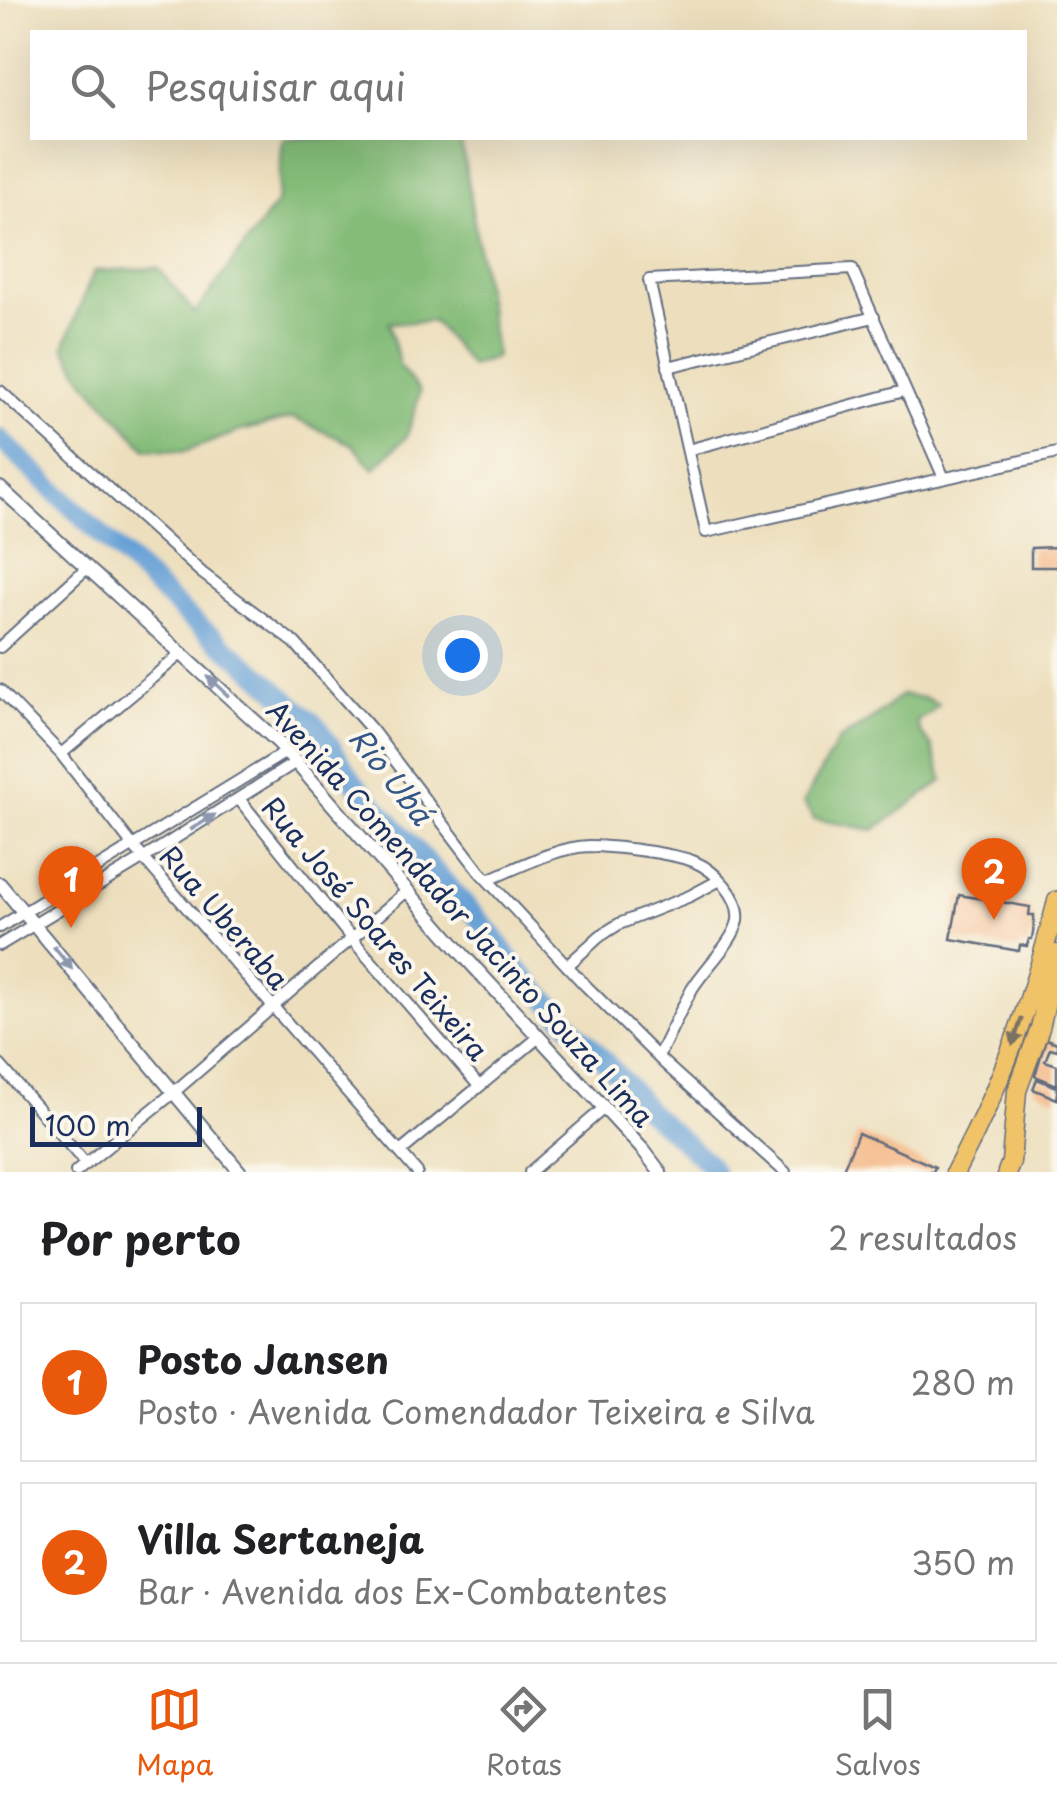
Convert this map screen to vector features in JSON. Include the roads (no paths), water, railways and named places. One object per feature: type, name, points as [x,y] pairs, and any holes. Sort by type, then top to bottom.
[{"type":"main road","points":[[1009,1167],[1017,1091],[1040,1028],[1056,959],[1051,951],[1056,903]]},
{"type":"main road","points":[[964,1167],[1016,1037],[1056,903]]},
{"type":"main road","points":[[974,1136],[989,1133],[1001,1138],[1009,1167]]},
{"type":"street","points":[[944,478],[852,269],[649,280],[706,532],[1057,453]]},
{"type":"street","points":[[668,367],[874,318]]},
{"type":"street","points":[[0,391],[202,572],[295,644],[372,730],[488,880],[658,1058],[785,1172]]},
{"type":"street","points":[[688,450],[904,391]]},
{"type":"street","name":"Avenida Comendador Jacinto Souza Lima","points":[[0,488],[291,757],[660,1172]]},
{"type":"street","points":[[0,647],[88,568]]},
{"type":"street","points":[[62,754],[182,654]]},
{"type":"street","name":"Rua Uberaba","points":[[0,690],[62,754],[144,858],[417,1172]]},
{"type":"street","points":[[0,945],[239,799],[291,757]]},
{"type":"street","points":[[0,927],[291,757]]},
{"type":"street","name":"Rua José Soares Teixeira","points":[[239,799],[479,1086]]},
{"type":"street","points":[[488,880],[546,856],[587,846],[695,862],[720,880],[735,900],[739,916],[734,934],[693,988],[658,1058]]},
{"type":"street","points":[[568,966],[619,924],[720,880]]},
{"type":"street","points":[[0,884],[240,1172]]},
{"type":"street","points":[[76,1172],[408,890]]},
{"type":"street","points":[[400,1152],[539,1037]]},
{"type":"street","points":[[3,1073],[86,1164]]},
{"type":"street","points":[[533,1171],[604,1108]]},
{"type":"waterway","name":"Rio Ubá","points":[[0,439],[188,617],[319,728],[354,782],[492,934],[515,966],[648,1111],[714,1172]]},
{"type":"place","name":"Villa Sertaneja","points":[[994,920]]},
{"type":"place","name":"Posto Jansen","points":[[71,928]]}]
